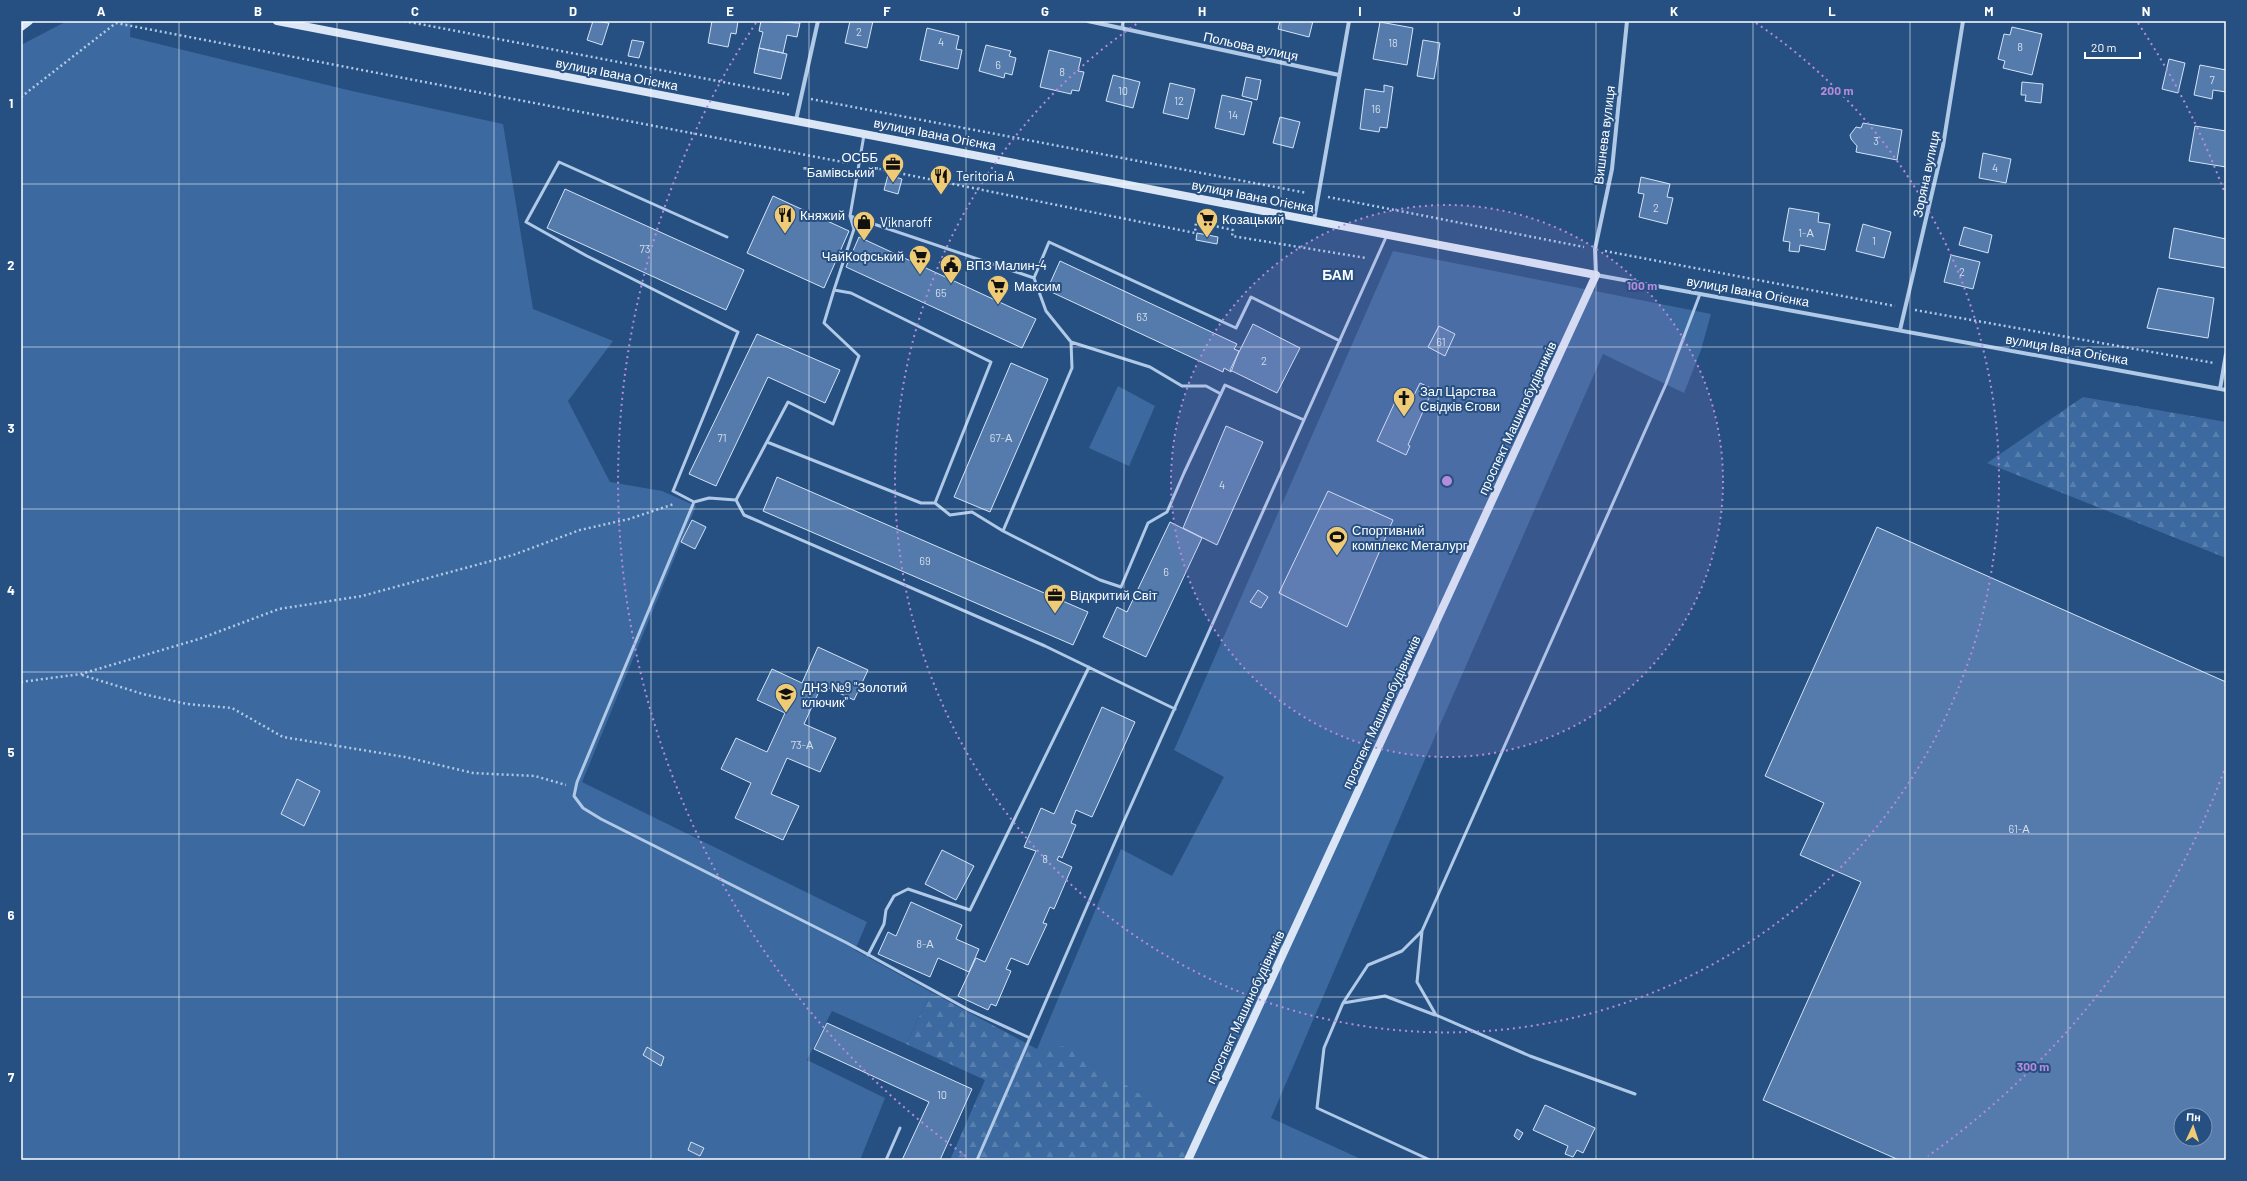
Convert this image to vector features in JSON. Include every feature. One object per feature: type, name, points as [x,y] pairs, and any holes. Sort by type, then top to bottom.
[{"type":"street","points":[[21,26],[29,21]]},
{"type":"street","name":"вулиця Івана Огієнка","points":[[277,21],[1596,275],[2226,390]]},
{"type":"street","points":[[796,120],[818,21]]},
{"type":"street","name":"Польова вулиця","points":[[1088,21],[1339,75]]},
{"type":"street","points":[[1314,220],[1339,75],[1350,21]]},
{"type":"street","name":"Вишнева вулиця","points":[[1596,275],[1595,249],[1612,168],[1627,21]]},
{"type":"street","name":"Зоряна вулиця","points":[[1900,330],[1942,146],[1963,21]]},
{"type":"street","name":"проспект Машинобудівників","points":[[1188,1160],[1596,275]]},
{"type":"street","points":[[2220,389],[2226,354]]},
{"type":"lane","points":[[1122,28],[1123,21]]},
{"type":"lane","points":[[736,500],[788,402],[833,424],[859,356],[824,323],[854,229],[850,216],[864,133]]},
{"type":"lane","points":[[727,237],[559,162],[526,222],[587,256],[738,332],[673,491],[694,502],[709,498],[736,500]]},
{"type":"lane","points":[[850,216],[1034,278]]},
{"type":"lane","points":[[977,1160],[1175,709],[1388,234]]},
{"type":"lane","points":[[1221,394],[1206,386],[1182,386],[1150,367],[1071,342],[1046,310],[1034,278],[1049,242],[1236,328],[1251,297],[1340,341]]},
{"type":"lane","points":[[834,290],[851,293],[991,362],[935,503]]},
{"type":"lane","points":[[1436,1015],[1417,982],[1422,931],[1666,384],[1700,294]]},
{"type":"lane","points":[[1003,531],[1072,368],[1071,342]]},
{"type":"lane","points":[[767,442],[921,503],[935,503],[950,515],[972,512],[1003,531],[1100,580],[1121,587],[1148,523],[1167,512],[1225,385],[1304,420]]},
{"type":"lane","points":[[736,500],[744,515],[1045,646],[1175,709]]},
{"type":"lane","points":[[694,502],[577,782],[574,796],[583,808],[601,819],[868,955],[969,1010],[1030,1038]]},
{"type":"lane","points":[[868,955],[884,924],[886,910],[894,896],[908,889],[970,910],[1089,667]]},
{"type":"lane","points":[[1422,931],[1402,951],[1368,965],[1343,1003],[1324,1048],[1317,1108],[1430,1160]]},
{"type":"lane","points":[[1343,1003],[1385,996],[1436,1015],[1530,1056],[1635,1094]]},
{"type":"lane","points":[[886,1160],[900,1128]]},
{"type":"path","points":[[404,21],[1906,308],[2224,364]]},
{"type":"path","points":[[21,97],[116,23],[859,165],[1194,233],[1196,222],[1233,230],[1232,236],[1376,260]]},
{"type":"path","points":[[21,682],[81,674],[199,639],[279,609],[362,596],[513,556],[580,530],[629,519],[681,501],[694,502]]},
{"type":"path","points":[[81,674],[143,694],[172,700],[232,708],[283,737],[405,758],[473,773],[535,776],[568,786],[574,796]]},
{"type":"green space","points":[[67,21],[131,21],[130,37],[352,91],[503,124],[533,309],[613,341],[568,401],[610,482],[662,491],[696,506],[582,782],[867,922],[855,950],[931,992],[906,1044],[832,1011],[807,1060],[885,1098],[860,1160],[21,1160],[21,45]]},
{"type":"green space","points":[[1393,251],[1711,314],[1701,350],[1684,393],[1603,354],[1432,743],[1271,1118],[1363,1160],[1183,1160],[1198,1132],[1037,1049],[1121,849],[1172,876],[1224,777],[1174,750]]},
{"type":"green space","points":[[1118,386],[1155,406],[1129,466],[1089,448]]},
{"type":"green space","points":[[2083,397],[2226,422],[2226,558],[1987,463]]},
{"type":"green space","points":[[931,992],[1037,1049],[1066,1046],[1198,1132],[1183,1160],[950,1160],[985,1080],[906,1044]]},
{"type":"building","points":[[593,21],[609,23],[602,45],[587,40]]},
{"type":"building","points":[[712,21],[738,21],[736,34],[731,33],[728,47],[708,43]]},
{"type":"building","points":[[761,21],[800,23],[797,37],[787,35],[783,53],[759,48],[763,32],[759,31]]},
{"type":"building","points":[[850,21],[873,21],[867,48],[845,43]]},
{"type":"building","points":[[1280,21],[1313,21],[1309,37],[1278,29]]},
{"type":"building","points":[[1380,22],[1413,28],[1407,65],[1373,59]]},
{"type":"building","points":[[2012,27],[2042,34],[2032,75],[2003,68],[2005,61],[1998,59],[2004,34],[2010,35]]},
{"type":"building","points":[[927,28],[959,36],[956,49],[962,50],[958,69],[920,60]]},
{"type":"building","points":[[632,40],[644,42],[639,58],[628,56]]},
{"type":"building","points":[[1423,40],[1440,43],[1434,79],[1417,76]]},
{"type":"building","points":[[986,45],[1011,51],[1009,56],[1016,58],[1012,75],[1005,73],[1004,78],[979,71]]},
{"type":"building","points":[[759,48],[787,54],[781,79],[754,73]]},
{"type":"building","points":[[1049,50],[1081,58],[1078,71],[1084,72],[1079,91],[1072,90],[1071,94],[1040,87]]},
{"type":"building","points":[[2169,59],[2185,63],[2178,93],[2162,89]]},
{"type":"building","points":[[2200,65],[2226,70],[2226,92],[2213,90],[2212,99],[2194,95]]},
{"type":"building","points":[[1113,75],[1140,82],[1133,108],[1106,101]]},
{"type":"building","points":[[1246,77],[1261,80],[1257,100],[1242,96]]},
{"type":"building","points":[[2022,82],[2043,84],[2041,103],[2025,101],[2026,95],[2021,95]]},
{"type":"building","points":[[1170,83],[1195,89],[1188,119],[1163,113]]},
{"type":"building","points":[[1384,85],[1393,87],[1387,128],[1380,127],[1379,132],[1360,129],[1365,89],[1384,92]]},
{"type":"building","points":[[1222,95],[1252,102],[1244,135],[1215,128]]},
{"type":"building","points":[[1280,117],[1300,122],[1293,148],[1273,143]]},
{"type":"building","points":[[1863,123],[1902,130],[1897,160],[1856,152],[1857,146],[1851,139],[1850,135],[1856,127],[1861,128]]},
{"type":"building","points":[[2195,126],[2226,131],[2226,167],[2189,161]]},
{"type":"building","points":[[1983,153],[2011,159],[2006,183],[1979,178]]},
{"type":"building","name":"ОСББ \"Бамівський\"","points":[[888,175],[902,179],[898,194],[884,190]]},
{"type":"building","points":[[1641,177],[1670,184],[1667,197],[1673,198],[1667,224],[1639,217],[1644,194],[1638,193]]},
{"type":"building","points":[[565,189],[744,270],[726,310],[547,228]]},
{"type":"building","points":[[773,196],[849,231],[824,288],[747,253]]},
{"type":"building","points":[[1789,208],[1819,213],[1818,222],[1830,224],[1825,250],[1800,245],[1799,252],[1789,251],[1790,242],[1783,241]]},
{"type":"building","points":[[1863,224],[1891,232],[1884,258],[1856,251]]},
{"type":"building","points":[[1964,227],[1992,235],[1988,253],[1959,245]]},
{"type":"building","points":[[2174,228],[2226,239],[2226,268],[2169,258]]},
{"type":"building","name":"Козацький","points":[[1197,233],[1218,237],[1217,244],[1196,240]]},
{"type":"building","points":[[859,237],[1036,319],[1022,348],[846,267]]},
{"type":"building","points":[[1951,255],[1980,262],[1973,289],[1944,282]]},
{"type":"building","points":[[1060,261],[1237,344],[1234,349],[1239,351],[1231,372],[1224,368],[1223,372],[1047,290]]},
{"type":"building","points":[[2158,288],[2214,298],[2208,338],[2147,328]]},
{"type":"building","points":[[1253,324],[1300,348],[1277,393],[1230,370]]},
{"type":"building","points":[[1439,326],[1455,334],[1445,356],[1428,347]]},
{"type":"building","points":[[757,334],[840,370],[825,403],[768,377],[716,486],[689,474]]},
{"type":"building","points":[[1011,363],[1048,379],[990,512],[954,497]]},
{"type":"building","name":"Зал Царства Свідків Єгови","points":[[1420,383],[1433,389],[1408,445],[1410,446],[1406,455],[1377,441],[1401,389],[1414,395]]},
{"type":"building","points":[[1226,426],[1263,442],[1217,545],[1183,528]]},
{"type":"building","points":[[777,477],[1088,612],[1073,645],[763,511]]},
{"type":"building","name":"Спортивний комплекс Металург","points":[[1328,491],[1393,520],[1347,627],[1279,593]]},
{"type":"building","points":[[692,520],[706,527],[695,549],[681,542]]},
{"type":"building","points":[[1170,522],[1202,538],[1146,657],[1103,637],[1117,607],[1127,612]]},
{"type":"building","points":[[1877,527],[2226,682],[2226,1160],[1899,1160],[1763,1100],[1861,882],[1800,855],[1824,803],[1765,776]]},
{"type":"building","points":[[1258,590],[1268,597],[1261,608],[1250,602]]},
{"type":"building","points":[[818,647],[868,670],[854,700],[822,685],[804,724],[836,738],[820,772],[787,758],[771,794],[799,806],[783,840],[735,818],[751,783],[721,769],[736,738],[767,752],[785,713],[757,700],[772,669],[802,683]]},
{"type":"building","points":[[1102,707],[1135,722],[1092,817],[1076,810],[1071,823],[1076,825],[1062,858],[1059,856],[1057,860],[1072,867],[1054,909],[1050,907],[1043,923],[1047,924],[1028,965],[1011,958],[1006,969],[1011,971],[996,1006],[991,1004],[988,1010],[958,996],[976,958],[985,962],[1036,851],[1024,847],[1041,808],[1054,814]]},
{"type":"building","points":[[297,779],[320,791],[304,826],[281,814]]},
{"type":"building","points":[[942,850],[974,866],[956,900],[925,884]]},
{"type":"building","points":[[911,902],[962,925],[956,939],[979,949],[969,972],[938,958],[930,977],[878,954],[888,932],[896,936]]},
{"type":"building","points":[[827,1023],[972,1089],[940,1160],[902,1160],[929,1102],[814,1049]]},
{"type":"building","points":[[647,1047],[664,1057],[661,1066],[643,1055]]},
{"type":"building","points":[[1545,1105],[1595,1128],[1583,1153],[1577,1150],[1573,1157],[1565,1154],[1568,1146],[1533,1130]]},
{"type":"building","points":[[1517,1129],[1523,1133],[1519,1140],[1514,1136]]},
{"type":"building","points":[[691,1142],[704,1148],[700,1156],[688,1150]]},
{"type":"place","name":"ОСББ \"Бамівський\"","points":[[893,184]]},
{"type":"place","name":"Teritoria A","points":[[941,196]]},
{"type":"place","name":"Княжий","points":[[785,234]]},
{"type":"place","name":"Козацький","points":[[1207,238]]},
{"type":"place","name":"Viknaroff","points":[[864,242]]},
{"type":"place","name":"ЧайКофський","points":[[920,276]]},
{"type":"place","name":"ВПЗ Малин-4","points":[[951,284]]},
{"type":"place","name":"Максим","points":[[998,306]]},
{"type":"place","name":"Зал Царства Свідків Єгови","points":[[1404,418]]},
{"type":"place","name":"Спортивний комплекс Металург","points":[[1337,556]]},
{"type":"place","name":"Відкритий Світ","points":[[1055,614]]},
{"type":"place","name":"ДНЗ №9 \"Золотий ключик\"","points":[[786,714]]},
{"type":"district","name":"БАМ","points":[[1338,275]]}]
